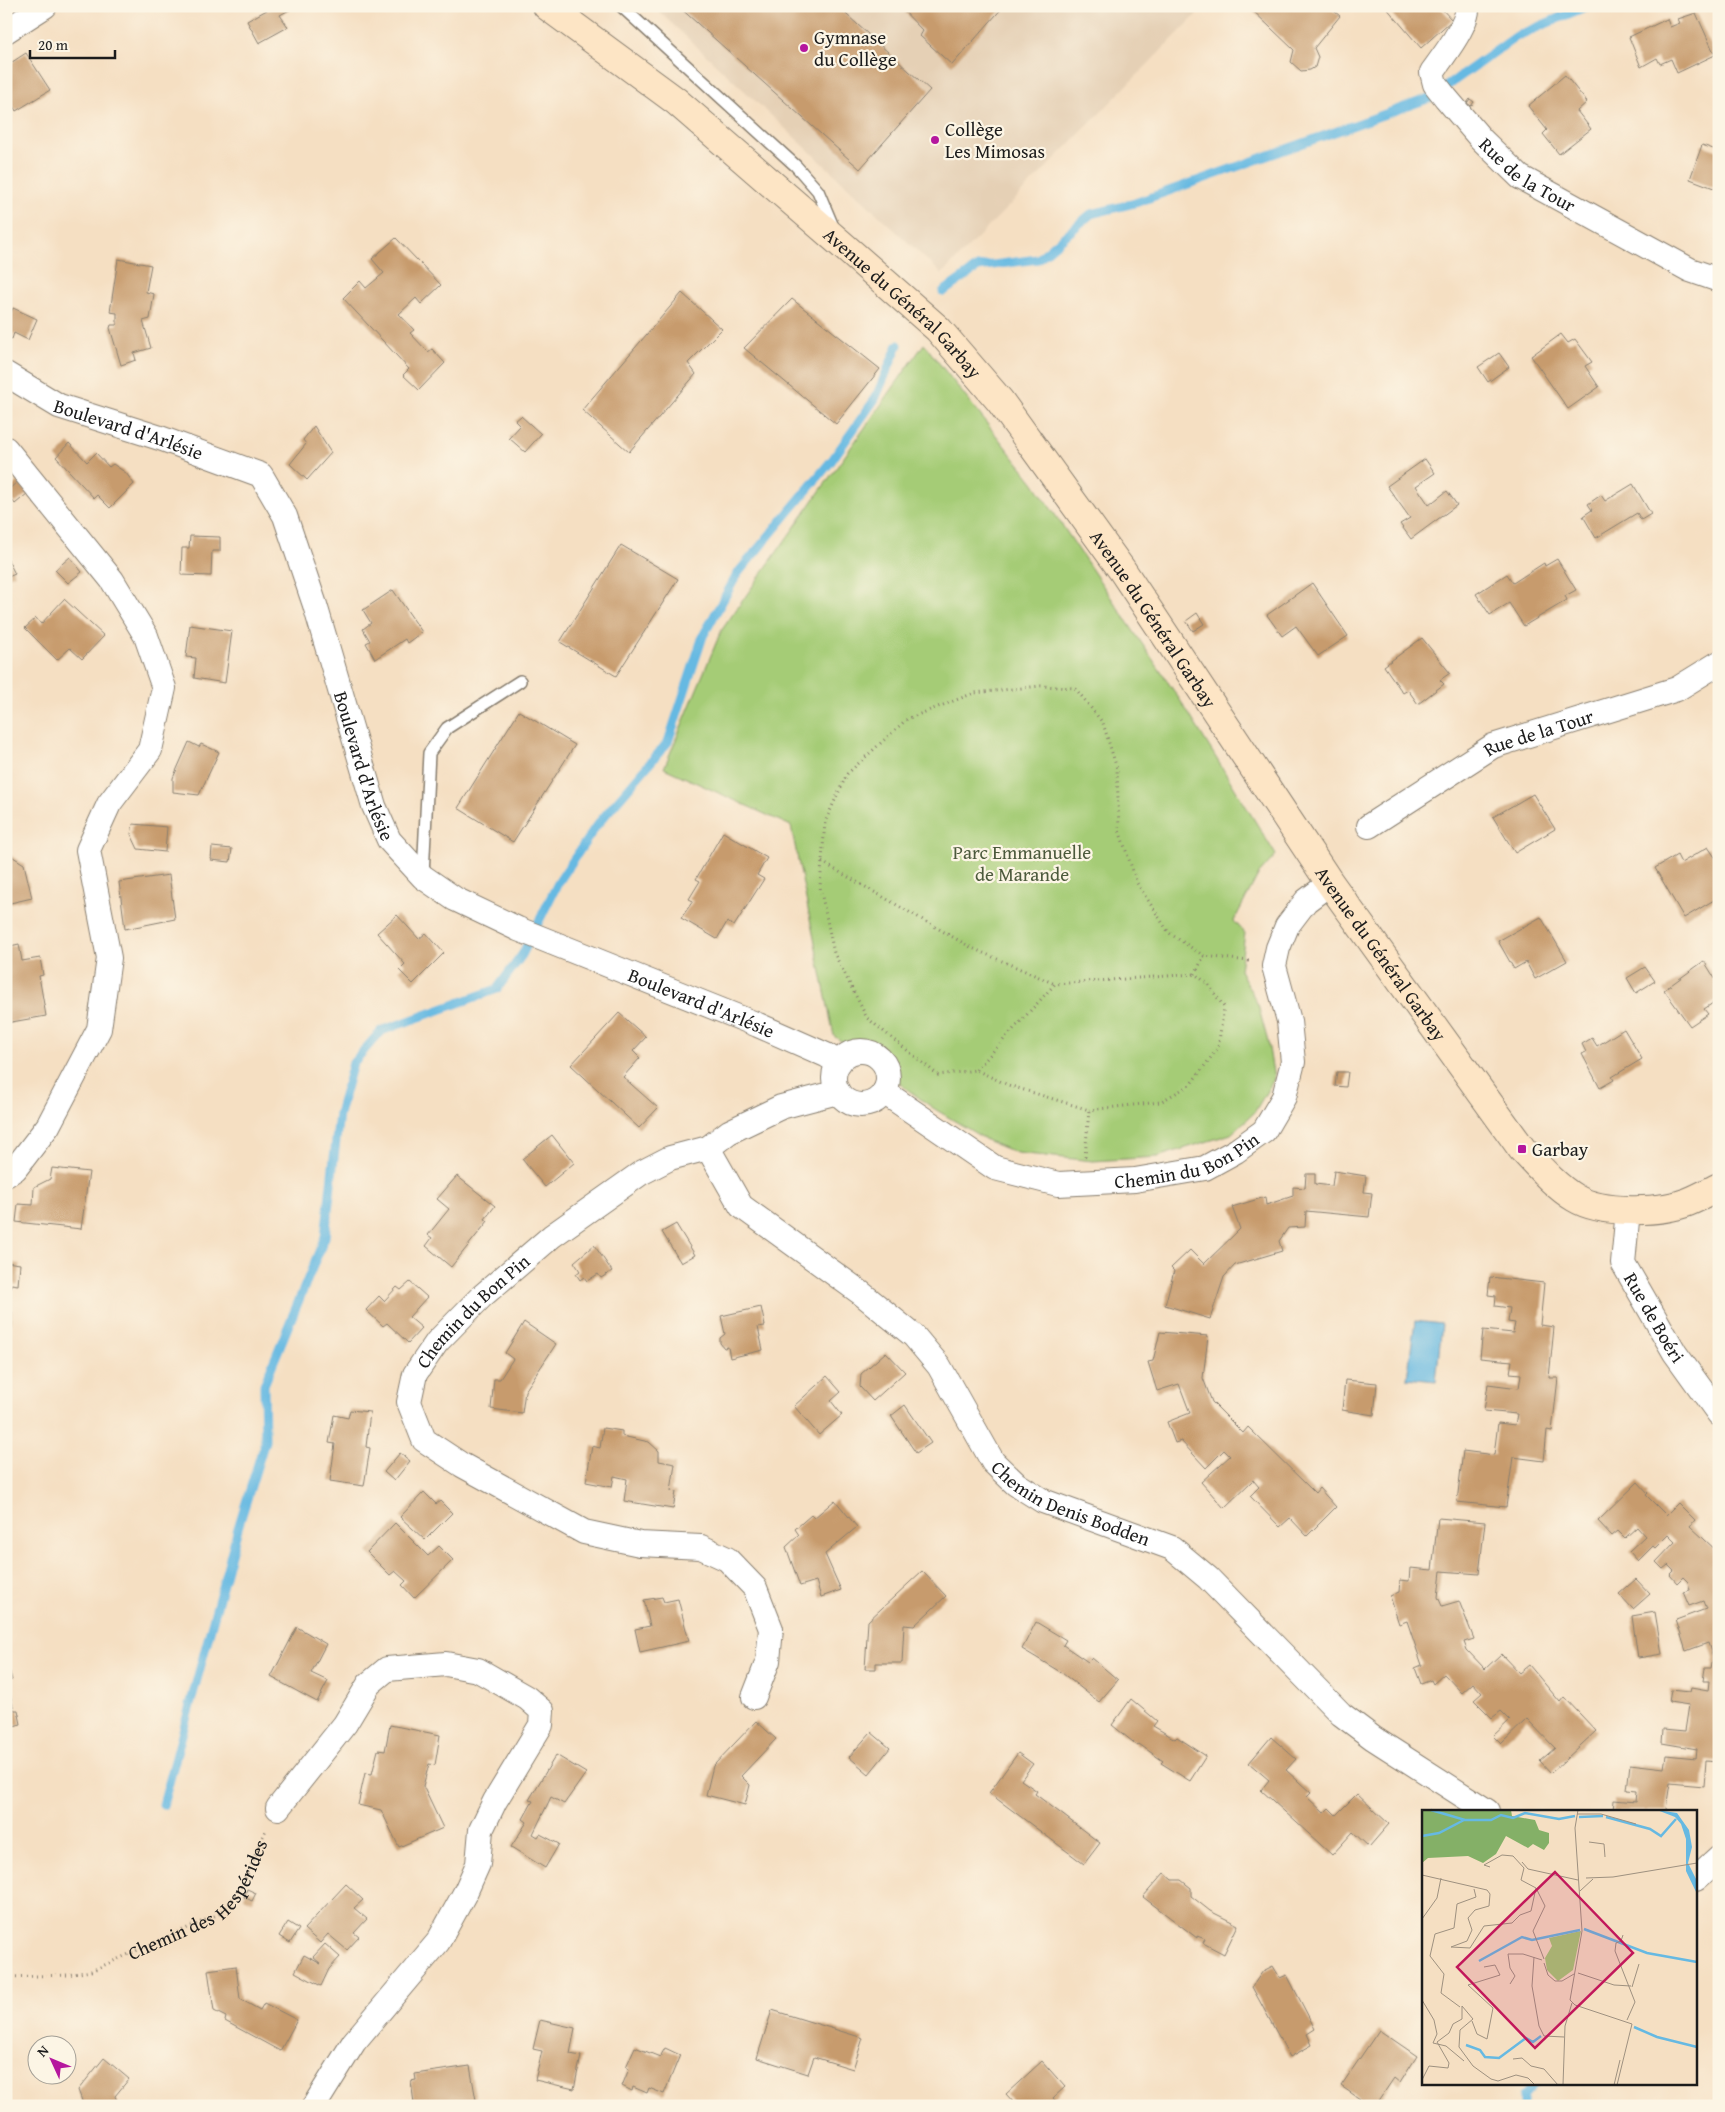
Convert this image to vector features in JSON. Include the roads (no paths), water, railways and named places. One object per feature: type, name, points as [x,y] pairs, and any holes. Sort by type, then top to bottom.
[{"type":"main road","name":"Avenue du Général Garbay","points":[[547,6],[676,101],[840,243],[938,329],[1000,401],[1122,570],[1330,883],[1522,1149],[1550,1179],[1576,1199],[1595,1207],[1628,1210],[1655,1209],[1686,1203],[1719,1187]]},
{"type":"street","points":[[6,31],[45,6]]},
{"type":"street","name":"Rue de la Tour","points":[[1467,6],[1468,12],[1459,31],[1432,72],[1441,91],[1482,139],[1520,177],[1690,270],[1719,280]]},
{"type":"street","name":"Boulevard d'Arlésie","points":[[6,374],[59,406],[160,438],[261,475],[285,516],[315,605],[374,806],[388,840],[423,877],[455,898],[528,933],[758,1025],[826,1055],[839,1063]]},
{"type":"street","points":[[6,450],[112,580],[146,636],[164,688],[150,750],[109,804],[88,850],[109,958],[99,1029],[48,1126],[15,1169],[6,1175]]},
{"type":"street","name":"Rue de la Tour","points":[[1369,826],[1494,746],[1677,690],[1719,663]]},
{"type":"street","name":"Chemin du Bon Pin","points":[[884,1092],[995,1168],[1058,1184],[1135,1180],[1205,1168],[1236,1151],[1264,1131],[1284,1097],[1292,1062],[1289,1020],[1274,966],[1278,948],[1288,926],[1306,901],[1330,883]]},
{"type":"street","points":[[854,1052],[872,1053],[885,1065],[888,1083],[884,1092],[873,1103],[865,1105],[849,1103],[838,1092],[834,1077],[839,1063],[854,1052]]},
{"type":"street","name":"Chemin du Bon Pin","points":[[754,1697],[768,1661],[771,1629],[756,1588],[727,1559],[701,1547],[640,1544],[584,1532],[462,1465],[424,1440],[409,1402],[415,1374],[437,1342],[481,1297],[545,1242],[641,1173],[670,1158],[708,1148],[728,1132],[781,1108],[838,1092]]},
{"type":"street","name":"Chemin Denis Bodden","points":[[708,1148],[741,1206],[862,1293],[914,1336],[939,1366],[993,1462],[1016,1484],[1043,1501],[1172,1548],[1208,1578],[1341,1714],[1373,1738],[1485,1810]]},
{"type":"street","name":"Rue de Boéri","points":[[1628,1210],[1623,1263],[1675,1353],[1719,1414]]},
{"type":"street","points":[[278,1808],[345,1724],[369,1684],[387,1669],[446,1664],[478,1670],[527,1698],[542,1711],[541,1725],[495,1801],[481,1830],[478,1864],[466,1891],[438,1942],[354,2042],[314,2106]]},
{"type":"street","points":[[1698,1877],[1719,1858]]},
{"type":"lane","points":[[621,6],[796,166],[818,191],[840,243]]},
{"type":"lane","points":[[423,877],[429,753],[447,728],[520,681]]},
{"type":"water","points":[[1415,1321],[1442,1324],[1436,1381],[1407,1378]]},
{"type":"waterway","points":[[943,292],[978,267],[1038,259],[1091,214],[1135,203],[1430,98],[1517,36],[1587,6]]},
{"type":"waterway","points":[[163,1805],[238,1528],[265,1441],[264,1385],[325,1237],[339,1114],[353,1063],[381,1031],[497,989],[522,955],[558,883],[596,826],[668,742],[703,636],[738,573],[832,460],[875,399],[898,345]]},
{"type":"waterway","points":[[1523,2106],[1523,2096],[1534,2084]]},
{"type":"place","name":"Gymnase du Collège","points":[[804,48]]},
{"type":"place","name":"Collège Les Mimosas","points":[[935,140]]},
{"type":"place","name":"Garbay","points":[[1522,1149]]},
{"type":"park label","name":"Parc Emmanuelle de Marande","points":[[1022,863]]}]
